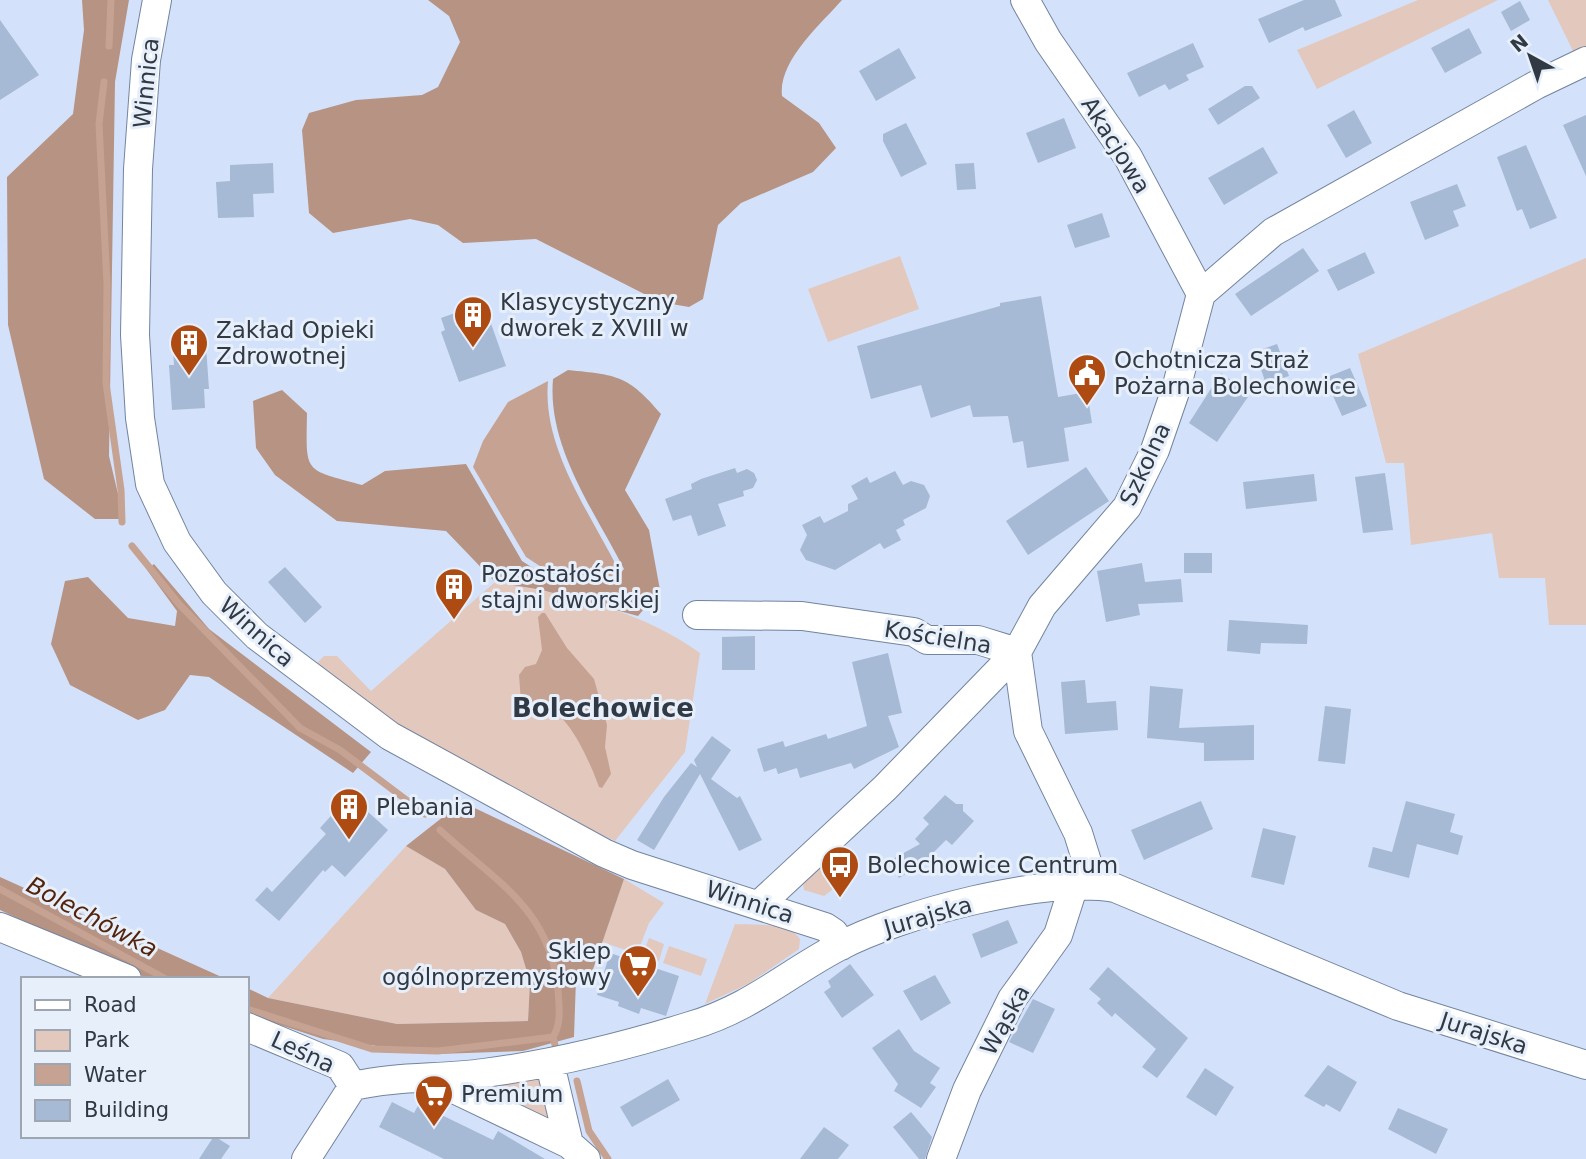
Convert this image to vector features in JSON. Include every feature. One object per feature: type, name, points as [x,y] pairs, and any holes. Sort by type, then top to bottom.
[{"type":"street","name":"Winnica","points":[[156,0],[146,60],[138,169],[135,335],[140,418],[150,484],[177,542],[214,593],[257,636],[390,736],[604,853],[632,865],[825,927],[834,933],[841,946]]},
{"type":"street","name":"Akacjowa","points":[[1025,0],[1048,41],[1128,157],[1201,294]]},
{"type":"street","points":[[1201,294],[1273,232],[1536,85],[1586,61]]},
{"type":"street","name":"Szkolna","points":[[760,904],[885,788],[1017,652],[1042,606],[1127,508],[1155,450],[1176,390],[1201,294]]},
{"type":"street","name":"Kościelna","points":[[697,615],[802,616],[914,632],[927,640],[978,640],[1017,652],[1028,731],[1079,833],[1084,884]]},
{"type":"street","name":"Jurajska","points":[[353,1086],[392,1077],[432,1079],[550,1064],[723,1015],[764,995],[841,946],[957,906],[1084,884],[1115,888],[1398,1006],[1586,1065]]},
{"type":"street","name":"Wąska","points":[[941,1159],[967,1090],[1012,999],[1058,935],[1084,884]]},
{"type":"street","points":[[0,927],[122,977]]},
{"type":"street","name":"Leśna","points":[[248,1027],[340,1066],[353,1086]]},
{"type":"street","points":[[550,1064],[578,1151]]},
{"type":"street","points":[[432,1079],[578,1151]]},
{"type":"street","points":[[306,1159],[353,1086]]},
{"type":"green space","points":[[1418,0],[1498,0],[1317,89],[1297,50]]},
{"type":"green space","points":[[1548,0],[1586,0],[1586,50],[1575,55]]},
{"type":"green space","points":[[900,256],[919,309],[828,342],[808,289]]},
{"type":"green space","points":[[1586,258],[1586,625],[1549,625],[1545,578],[1499,578],[1492,533],[1411,545],[1404,463],[1386,463],[1358,354]]},
{"type":"green space","points":[[495,582],[576,598],[628,615],[653,625],[700,653],[685,752],[615,841],[462,762],[316,670],[318,662],[324,656],[337,656],[371,691]]},
{"type":"green space","points":[[406,846],[445,869],[476,910],[505,924],[521,952],[530,982],[528,1021],[397,1024],[268,998]]},
{"type":"green space","points":[[824,862],[841,883],[824,896],[804,890],[803,882]]},
{"type":"green space","points":[[624,879],[664,903],[649,923],[637,954],[602,942]]},
{"type":"green space","points":[[735,924],[788,930],[800,939],[799,949],[748,984],[705,1004]]},
{"type":"green space","points":[[649,938],[664,944],[659,961],[642,956]]},
{"type":"green space","points":[[669,946],[707,959],[701,976],[663,963]]},
{"type":"green space","points":[[540,1078],[552,1109],[548,1122],[497,1095],[504,1083]]},
{"type":"shaded area","points":[[82,0],[129,0],[115,82],[109,456],[124,519],[95,519],[44,479],[8,325],[7,177],[73,114],[84,30]]},
{"type":"shaded area","points":[[428,0],[842,0],[793,57],[783,83],[782,96],[819,123],[836,148],[813,172],[741,203],[718,225],[703,299],[689,307],[660,302],[536,239],[463,243],[438,225],[410,219],[333,233],[309,213],[302,130],[309,113],[356,100],[422,95],[438,87],[460,42],[449,16]]},
{"type":"shaded area","points":[[568,370],[620,379],[639,391],[661,414],[625,490],[649,530],[660,590],[638,616],[542,590],[495,582],[446,531],[337,521],[275,475],[256,448],[253,401],[282,390],[307,413],[308,458],[318,471],[362,485],[385,471],[466,464],[522,561],[550,579],[614,581],[624,569],[575,478],[557,429],[553,379]]},
{"type":"shaded area","points":[[154,564],[209,629],[371,752],[353,773],[209,677],[190,675],[165,710],[138,720],[70,685],[51,644],[65,581],[88,577],[128,618],[175,626],[177,611],[147,570]]},
{"type":"shaded area","points":[[462,802],[624,879],[589,981],[576,979],[574,1037],[523,1051],[438,1054],[323,1039],[248,1014],[248,988],[268,998],[397,1024],[528,1021],[530,982],[521,952],[505,924],[476,910],[445,869],[406,846]]},
{"type":"shaded area","points":[[0,877],[222,977],[145,977],[0,910]]},
{"type":"water","points":[[548,381],[548,406],[560,455],[618,569],[612,576],[552,574],[526,557],[473,467],[483,441],[508,402]]},
{"type":"water","points":[[545,613],[567,648],[594,679],[607,725],[605,747],[611,774],[602,788],[599,787],[579,743],[565,721],[549,710],[527,709],[521,702],[519,675],[525,667],[536,664],[542,650],[538,617]]},
{"type":"building","points":[[1304,0],[1335,0],[1342,16],[1305,31],[1303,27],[1269,43],[1258,19]]},
{"type":"building","points":[[1520,1],[1530,20],[1511,31],[1501,12]]},
{"type":"building","points":[[0,20],[39,75],[0,100]]},
{"type":"building","points":[[1469,28],[1482,53],[1445,73],[1431,48]]},
{"type":"building","points":[[1193,43],[1204,67],[1186,75],[1189,80],[1169,90],[1165,84],[1139,97],[1127,73]]},
{"type":"building","points":[[899,48],[916,78],[876,101],[859,71]]},
{"type":"building","points":[[1245,86],[1252,86],[1260,98],[1218,125],[1208,109]]},
{"type":"building","points":[[1354,110],[1372,143],[1346,158],[1327,125]]},
{"type":"building","points":[[1586,115],[1586,176],[1563,125]]},
{"type":"building","points":[[1064,118],[1076,148],[1038,163],[1026,133]]},
{"type":"building","points":[[906,123],[927,164],[901,177],[883,141],[883,134]]},
{"type":"building","points":[[1526,145],[1557,218],[1530,229],[1522,209],[1517,211],[1497,157]]},
{"type":"building","points":[[1263,147],[1278,173],[1224,205],[1208,178]]},
{"type":"building","points":[[273,163],[274,193],[253,194],[254,217],[218,218],[216,182],[230,181],[230,165]]},
{"type":"building","points":[[974,163],[976,189],[957,190],[955,164]]},
{"type":"building","points":[[1457,184],[1466,206],[1453,211],[1459,226],[1425,240],[1410,202]]},
{"type":"building","points":[[1102,213],[1110,237],[1075,248],[1067,225]]},
{"type":"building","points":[[1303,248],[1319,271],[1251,316],[1235,294]]},
{"type":"building","points":[[1365,252],[1375,273],[1338,291],[1327,270]]},
{"type":"building","points":[[1041,296],[1058,397],[1087,392],[1092,423],[1064,428],[1069,461],[1027,468],[1023,441],[1013,443],[1008,416],[973,417],[970,405],[931,418],[921,385],[871,399],[857,346],[1000,306],[1000,303]]},
{"type":"building","name":"Klasycystyczny dworek z XVIII w","points":[[477,305],[481,318],[488,315],[506,366],[459,382],[441,332],[445,330],[441,318]]},
{"type":"building","name":"Zakład Opieki Zdrowotnej","points":[[205,332],[209,389],[204,389],[205,408],[172,410],[169,365],[174,365],[172,334]]},
{"type":"building","points":[[1277,344],[1289,376],[1266,384],[1255,352]]},
{"type":"building","points":[[1350,368],[1367,406],[1342,416],[1325,378]]},
{"type":"building","points":[[1221,373],[1250,394],[1217,442],[1189,423]]},
{"type":"building","points":[[1086,467],[1109,501],[1028,555],[1006,521]]},
{"type":"building","points":[[735,468],[737,473],[747,469],[754,473],[757,480],[753,488],[743,491],[744,496],[718,504],[726,526],[698,536],[691,515],[673,521],[665,499],[692,489],[691,484],[701,479]]},
{"type":"building","points":[[895,471],[903,485],[911,481],[924,485],[930,496],[926,508],[903,520],[905,525],[896,530],[901,540],[884,549],[880,543],[835,570],[806,560],[800,550],[807,535],[802,525],[820,516],[824,523],[848,511],[848,504],[858,499],[851,486],[867,477],[870,483]]},
{"type":"building","points":[[1385,473],[1393,530],[1363,533],[1355,477]]},
{"type":"building","points":[[1314,474],[1317,501],[1246,509],[1243,482]]},
{"type":"building","points":[[1184,553],[1212,553],[1212,573],[1184,573]]},
{"type":"building","points":[[1142,563],[1145,582],[1181,579],[1183,602],[1138,604],[1140,615],[1106,622],[1097,571]]},
{"type":"building","points":[[285,567],[322,607],[305,623],[268,582]]},
{"type":"building","points":[[1229,620],[1308,625],[1307,644],[1261,643],[1260,654],[1227,651]]},
{"type":"building","points":[[755,636],[755,670],[722,670],[722,637]]},
{"type":"building","points":[[888,653],[902,713],[888,716],[899,747],[854,769],[851,763],[800,778],[797,768],[778,774],[776,768],[764,772],[757,749],[783,741],[785,747],[826,734],[828,739],[867,726],[852,662]]},
{"type":"building","points":[[1085,680],[1087,703],[1116,701],[1118,730],[1065,734],[1061,682]]},
{"type":"building","points":[[1150,686],[1183,689],[1179,728],[1254,725],[1254,760],[1204,761],[1204,743],[1147,738]]},
{"type":"building","points":[[1325,706],[1351,709],[1345,764],[1318,761]]},
{"type":"building","points":[[712,736],[731,750],[711,779],[737,798],[740,796],[762,840],[739,851],[700,774],[654,850],[637,840],[664,797],[691,763],[697,767],[694,760]]},
{"type":"building","points":[[945,795],[956,804],[963,804],[963,811],[974,821],[952,845],[946,840],[922,864],[899,878],[889,861],[920,844],[915,839],[929,824],[923,818]]},
{"type":"building","name":"Plebania","points":[[356,801],[388,830],[345,877],[332,865],[325,872],[323,870],[279,921],[255,900],[267,887],[272,892],[326,834],[320,828],[338,808],[344,814]]},
{"type":"building","points":[[1201,801],[1213,829],[1144,860],[1131,830]]},
{"type":"building","points":[[1406,801],[1455,814],[1450,832],[1463,836],[1458,855],[1417,844],[1409,878],[1368,867],[1373,847],[1392,852]]},
{"type":"building","points":[[1263,828],[1296,836],[1284,885],[1251,877]]},
{"type":"building","points":[[1008,920],[1018,943],[981,958],[972,934]]},
{"type":"building","points":[[610,953],[679,976],[666,1016],[641,1008],[639,1014],[618,1006],[619,1002],[597,995]]},
{"type":"building","points":[[850,964],[874,995],[842,1018],[824,992],[831,987],[828,981]]},
{"type":"building","points":[[1108,967],[1188,1038],[1157,1078],[1142,1067],[1156,1049],[1115,1013],[1112,1017],[1097,1003],[1101,999],[1089,989]]},
{"type":"building","points":[[935,975],[951,1003],[921,1021],[903,991]]},
{"type":"building","points":[[1033,999],[1055,1009],[1033,1053],[1009,1042]]},
{"type":"building","points":[[899,1029],[914,1051],[940,1068],[930,1083],[936,1087],[921,1108],[894,1091],[898,1084],[872,1048]]},
{"type":"building","points":[[1328,1065],[1357,1082],[1340,1112],[1304,1096]]},
{"type":"building","points":[[1205,1068],[1234,1087],[1216,1116],[1186,1097]]},
{"type":"building","points":[[668,1079],[680,1100],[632,1127],[620,1107]]},
{"type":"building","points":[[392,1102],[414,1113],[419,1104],[493,1140],[498,1131],[545,1159],[444,1159],[379,1127]]},
{"type":"building","points":[[1398,1108],[1448,1129],[1436,1154],[1388,1129]]},
{"type":"building","points":[[911,1112],[932,1137],[925,1159],[919,1159],[893,1127]]},
{"type":"building","points":[[824,1127],[849,1145],[838,1159],[800,1159]]},
{"type":"building","points":[[213,1138],[230,1146],[221,1159],[199,1159]]},
{"type":"waterway","points":[[109,46],[111,0]]},
{"type":"waterway","points":[[104,82],[99,124],[107,284],[106,383],[121,490],[122,522]]},
{"type":"waterway","points":[[132,546],[179,604],[300,728],[340,750],[425,814]]},
{"type":"waterway","points":[[440,830],[517,899],[544,938],[553,962],[558,990],[559,1020],[553,1037]]},
{"type":"waterway","name":"Bolechówka","points":[[0,889],[162,977]]},
{"type":"waterway","name":"Bolechówka","points":[[248,1009],[372,1049],[438,1051],[553,1037],[555,1045]]},
{"type":"waterway","name":"Bolechówka","points":[[577,1081],[589,1131],[608,1159]]},
{"type":"place","name":"Klasycystyczny dworek z XVIII w","points":[[473,349]]},
{"type":"place","name":"Zakład Opieki Zdrowotnej","points":[[189,377]]},
{"type":"place","name":"Ochotnicza Straż Pożarna Bolechowice","points":[[1087,407]]},
{"type":"place","name":"Pozostałości stajni dworskiej","points":[[454,621]]},
{"type":"place","name":"Plebania","points":[[349,841]]},
{"type":"place","name":"Bolechowice Centrum","points":[[840,899]]},
{"type":"place","name":"Sklep ogólnoprzemysłowy","points":[[638,998]]},
{"type":"place","name":"Premium","points":[[434,1128]]},
{"type":"district","name":"Bolechowice","points":[[603,708]]}]
